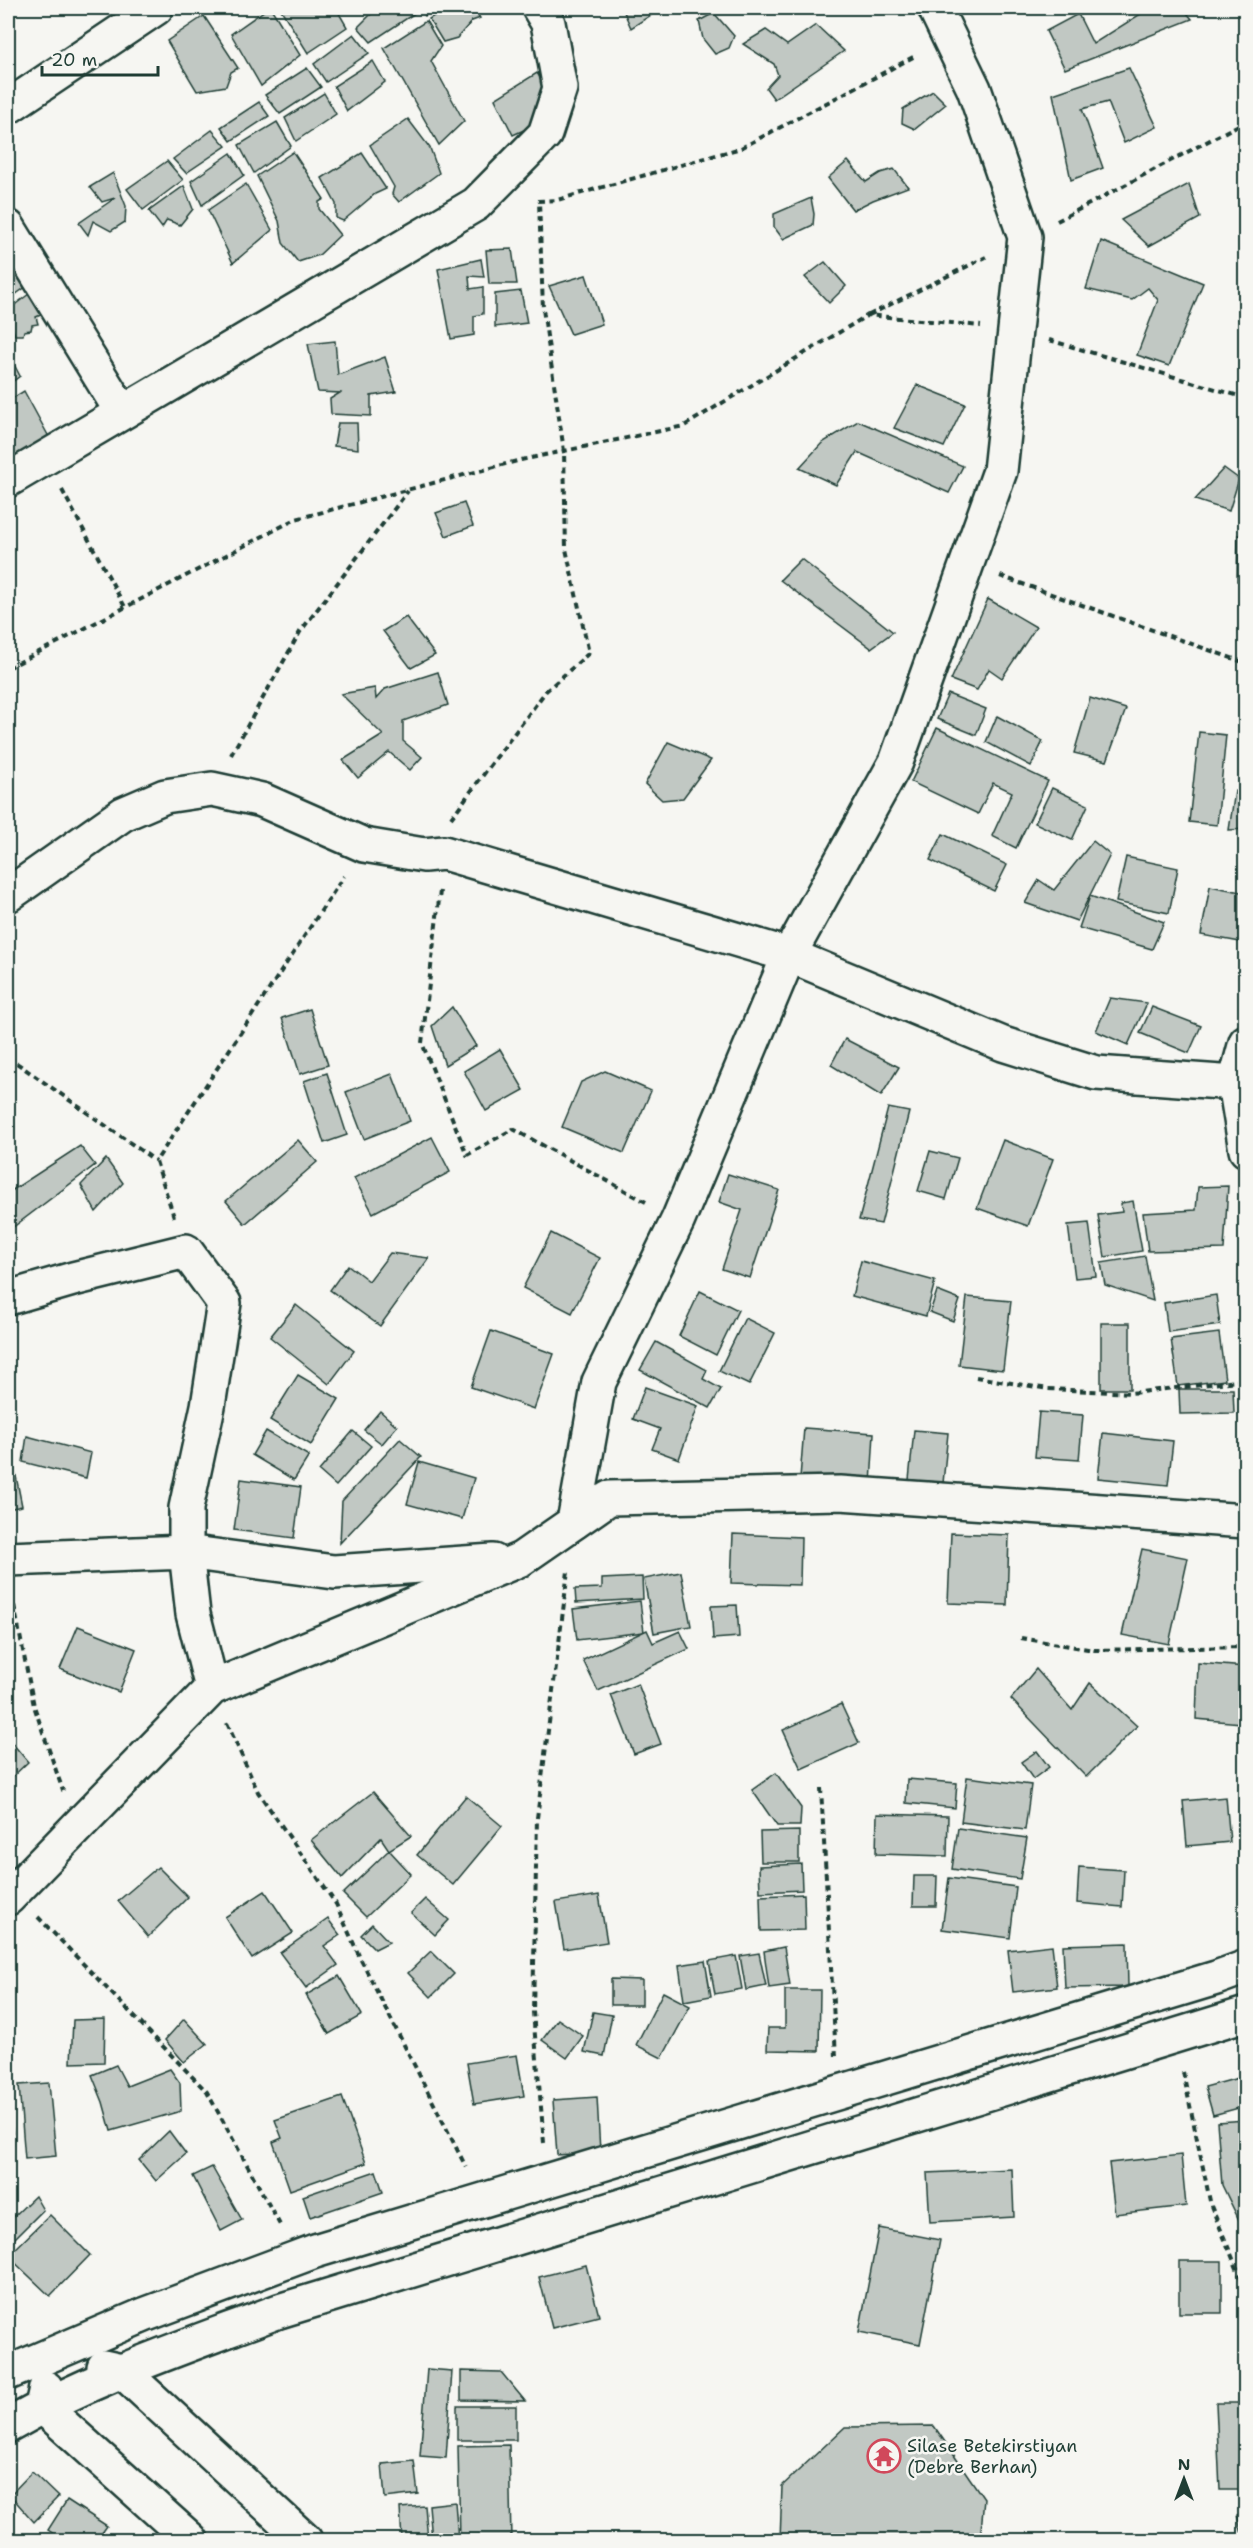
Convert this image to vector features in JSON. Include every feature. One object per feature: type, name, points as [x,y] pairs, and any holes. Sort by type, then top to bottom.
[{"type":"street","points":[[8,107],[156,8]]},
{"type":"street","points":[[8,480],[476,204],[545,134],[560,88],[548,23],[539,8]]},
{"type":"street","points":[[574,1522],[599,1382],[678,1220],[789,955],[896,762],[1000,471],[1025,237],[974,89],[935,8]]},
{"type":"street","points":[[8,228],[122,412]]},
{"type":"street","points":[[8,895],[123,814],[165,796],[212,789],[262,800],[364,845],[434,854],[789,955],[1003,1044],[1096,1073],[1240,1083]]},
{"type":"street","points":[[1245,1042],[1240,1083],[1245,1150]]},
{"type":"street","points":[[8,1298],[72,1279],[186,1251],[225,1303],[208,1406],[186,1508],[186,1552],[193,1614],[212,1688]]},
{"type":"street","points":[[11,1895],[212,1688],[522,1559],[609,1498],[840,1493],[1245,1521]]},
{"type":"street","points":[[9,1572],[186,1552],[334,1572],[522,1559]]},
{"type":"street","points":[[8,2373],[144,2315],[298,2257],[1216,1978],[1245,1966]]},
{"type":"street","points":[[8,2426],[42,2406],[122,2371],[279,2312],[1245,2014]]},
{"type":"street","points":[[52,2354],[122,2371],[305,2541]]},
{"type":"street","points":[[42,2406],[52,2354]]},
{"type":"street","points":[[42,2406],[191,2541]]},
{"type":"path","points":[[476,204],[557,200],[741,148],[950,38]]},
{"type":"path","points":[[539,201],[543,309],[564,452],[566,549],[589,653],[546,691],[434,854],[422,1043],[467,1155],[513,1129],[678,1220]]},
{"type":"path","points":[[8,668],[296,519],[564,452],[684,426],[868,315],[1015,330],[1245,398]]},
{"type":"path","points":[[45,458],[125,607]]},
{"type":"path","points":[[212,789],[300,632],[409,490]]},
{"type":"path","points":[[967,564],[1245,663]]},
{"type":"path","points":[[156,1161],[364,845]]},
{"type":"path","points":[[8,1058],[156,1161],[186,1251]]},
{"type":"path","points":[[976,1377],[1048,1389],[1131,1393],[1245,1380]]},
{"type":"path","points":[[548,2180],[533,2012],[537,1818],[574,1522]]},
{"type":"path","points":[[9,1572],[34,1706],[76,1828]]},
{"type":"path","points":[[1021,1638],[1094,1650],[1245,1647]]},
{"type":"path","points":[[212,1688],[258,1792],[336,1905],[361,1960],[482,2200]]},
{"type":"path","points":[[821,1788],[838,2092]]},
{"type":"path","points":[[11,1895],[207,2092],[298,2257]]},
{"type":"path","points":[[1175,2036],[1211,2206],[1245,2290]]},
{"type":"building","points":[[271,8],[300,55],[261,86],[231,34]]},
{"type":"building","points":[[280,8],[336,8],[347,27],[308,53]]},
{"type":"building","points":[[371,8],[412,8],[415,13],[371,42],[358,27],[373,12]]},
{"type":"building","points":[[420,8],[436,8],[425,16]]},
{"type":"building","points":[[446,8],[474,8],[480,18],[472,21],[457,38],[443,42],[429,19]]},
{"type":"building","points":[[629,8],[662,8],[631,28],[624,12]]},
{"type":"building","points":[[1150,8],[1183,8],[1192,19],[1065,69],[1046,31],[1078,14],[1093,44]]},
{"type":"building","points":[[714,13],[734,36],[729,48],[715,54],[703,39],[699,21]]},
{"type":"building","points":[[204,16],[238,68],[231,72],[226,86],[197,91],[167,41]]},
{"type":"building","points":[[426,21],[441,46],[431,61],[464,121],[439,145],[384,48]]},
{"type":"building","points":[[816,25],[844,51],[774,99],[766,88],[778,75],[774,64],[743,44],[766,30],[787,45]]},
{"type":"building","points":[[354,34],[369,53],[326,82],[314,64]]},
{"type":"building","points":[[373,61],[385,82],[347,111],[334,86]]},
{"type":"building","points":[[307,68],[321,87],[280,114],[265,95]]},
{"type":"building","points":[[1129,68],[1157,127],[1124,143],[1108,102],[1082,109],[1103,168],[1071,180],[1053,94]]},
{"type":"building","points":[[537,73],[551,93],[539,123],[513,135],[495,99]]},
{"type":"building","points":[[933,91],[946,104],[915,129],[902,123],[903,109]]},
{"type":"building","points":[[324,93],[336,114],[296,141],[285,118]]},
{"type":"building","points":[[259,102],[269,116],[231,141],[221,127]]},
{"type":"building","points":[[408,119],[430,148],[439,173],[399,202],[392,194],[394,187],[370,145]]},
{"type":"building","points":[[277,122],[291,146],[254,173],[239,145]]},
{"type":"building","points":[[212,130],[226,146],[186,173],[173,159]]},
{"type":"building","points":[[293,152],[324,199],[319,202],[319,209],[340,235],[319,255],[298,262],[283,243],[279,221],[257,176]]},
{"type":"building","points":[[231,153],[244,175],[202,205],[191,181]]},
{"type":"building","points":[[362,153],[386,189],[375,194],[343,221],[336,218],[336,204],[322,178]]},
{"type":"building","points":[[167,161],[183,180],[143,210],[127,189]]},
{"type":"building","points":[[848,161],[866,182],[880,173],[894,169],[908,187],[853,210],[828,178]]},
{"type":"building","points":[[113,173],[126,206],[125,222],[111,231],[93,221],[88,235],[79,223],[115,198],[102,202],[90,187]]},
{"type":"building","points":[[246,184],[272,230],[233,263],[208,210]]},
{"type":"building","points":[[1189,184],[1200,218],[1149,246],[1121,220]]},
{"type":"building","points":[[184,186],[193,209],[180,225],[167,220],[162,228],[149,211]]},
{"type":"building","points":[[811,198],[814,214],[813,225],[783,239],[774,227],[774,214]]},
{"type":"building","points":[[1101,241],[1203,283],[1169,366],[1137,355],[1158,300],[1148,288],[1132,300],[1086,289]]},
{"type":"building","points":[[512,249],[517,284],[489,284],[486,250]]},
{"type":"building","points":[[481,259],[484,277],[469,276],[470,289],[483,287],[483,314],[474,316],[474,335],[451,339],[438,269]]},
{"type":"building","points":[[825,262],[846,286],[829,303],[805,277]]},
{"type":"building","points":[[17,264],[34,281],[8,300],[8,272]]},
{"type":"building","points":[[586,275],[602,324],[571,334],[549,286]]},
{"type":"building","points":[[38,287],[43,314],[36,317],[38,324],[32,325],[31,330],[24,331],[23,335],[15,335],[13,330],[8,329],[8,310]]},
{"type":"building","points":[[521,291],[527,323],[495,327],[495,294]]},
{"type":"building","points":[[335,341],[338,375],[385,357],[396,392],[371,396],[371,416],[331,414],[330,399],[340,393],[318,392],[308,344]]},
{"type":"building","points":[[8,353],[20,376],[8,385]]},
{"type":"building","points":[[917,385],[965,404],[944,447],[894,428]]},
{"type":"building","points":[[24,391],[49,437],[12,468],[8,459],[8,401]]},
{"type":"building","points":[[858,421],[963,466],[949,493],[857,452],[836,485],[799,468],[822,443]]},
{"type":"building","points":[[338,423],[357,423],[358,449],[334,446]]},
{"type":"building","points":[[1224,468],[1239,479],[1229,511],[1195,500]]},
{"type":"building","points":[[464,503],[473,526],[446,536],[436,513]]},
{"type":"building","points":[[1238,535],[1246,536],[1246,581],[1237,581]]},
{"type":"building","points":[[801,559],[893,632],[871,648],[780,580]]},
{"type":"building","points":[[988,599],[1036,627],[1002,678],[989,669],[977,690],[951,680]]},
{"type":"building","points":[[406,617],[435,655],[411,668],[383,631]]},
{"type":"building","points":[[438,672],[448,705],[403,721],[403,741],[422,757],[410,770],[389,752],[358,778],[343,760],[383,735],[341,694],[375,688],[376,699],[385,689]]},
{"type":"building","points":[[948,694],[986,709],[976,735],[937,719]]},
{"type":"building","points":[[1090,698],[1126,709],[1107,761],[1074,753]]},
{"type":"building","points":[[997,716],[1043,741],[1031,766],[986,742]]},
{"type":"building","points":[[937,728],[1048,781],[1016,848],[992,836],[1012,792],[993,783],[978,814],[911,782]]},
{"type":"building","points":[[1199,732],[1226,735],[1217,825],[1189,822]]},
{"type":"building","points":[[668,742],[711,760],[683,798],[662,800],[645,784]]},
{"type":"building","points":[[1052,788],[1088,805],[1072,840],[1035,823]]},
{"type":"building","points":[[1235,791],[1246,792],[1246,829],[1229,830]]},
{"type":"building","points":[[943,834],[1007,865],[994,891],[930,860]]},
{"type":"building","points":[[1093,841],[1110,855],[1077,921],[1025,903],[1039,880],[1054,890]]},
{"type":"building","points":[[1126,857],[1178,868],[1169,913],[1116,902]]},
{"type":"building","points":[[1210,886],[1246,893],[1246,943],[1201,935]]},
{"type":"building","points":[[1090,896],[1164,922],[1152,949],[1079,928]]},
{"type":"building","points":[[1110,998],[1147,1003],[1128,1045],[1096,1031]]},
{"type":"building","points":[[452,1007],[476,1046],[445,1065],[432,1026]]},
{"type":"building","points":[[1152,1007],[1201,1026],[1189,1053],[1140,1033]]},
{"type":"building","points":[[310,1009],[328,1065],[300,1074],[282,1018]]},
{"type":"building","points":[[845,1039],[899,1067],[881,1096],[831,1065]]},
{"type":"building","points":[[500,1049],[524,1090],[486,1111],[464,1071]]},
{"type":"building","points":[[605,1071],[651,1091],[624,1153],[562,1127],[581,1082]]},
{"type":"building","points":[[327,1073],[347,1135],[324,1143],[304,1081]]},
{"type":"building","points":[[392,1074],[410,1121],[364,1139],[346,1092]]},
{"type":"building","points":[[888,1108],[909,1112],[881,1224],[859,1220]]},
{"type":"building","points":[[432,1137],[450,1172],[373,1213],[354,1178]]},
{"type":"building","points":[[298,1140],[317,1162],[245,1224],[226,1201]]},
{"type":"building","points":[[1003,1140],[1053,1159],[1028,1226],[977,1208]]},
{"type":"building","points":[[80,1146],[95,1165],[8,1231],[8,1193]]},
{"type":"building","points":[[930,1151],[958,1158],[946,1199],[918,1191]]},
{"type":"building","points":[[106,1159],[123,1183],[96,1212],[81,1185]]},
{"type":"building","points":[[728,1174],[779,1190],[750,1278],[722,1269],[742,1210],[719,1202]]},
{"type":"building","points":[[1228,1186],[1224,1249],[1148,1251],[1143,1213],[1196,1210],[1198,1187]]},
{"type":"building","points":[[1133,1201],[1142,1251],[1105,1257],[1098,1215],[1122,1212],[1121,1203]]},
{"type":"building","points":[[1089,1223],[1096,1276],[1075,1278],[1068,1225]]},
{"type":"building","points":[[551,1233],[600,1258],[572,1313],[523,1288]]},
{"type":"building","points":[[390,1253],[429,1258],[380,1326],[330,1290],[348,1265],[369,1281]]},
{"type":"building","points":[[1145,1256],[1153,1301],[1105,1285],[1101,1263]]},
{"type":"building","points":[[861,1261],[935,1281],[926,1316],[852,1296]]},
{"type":"building","points":[[700,1291],[738,1310],[716,1355],[679,1336]]},
{"type":"building","points":[[937,1291],[960,1300],[953,1321],[930,1312]]},
{"type":"building","points":[[1216,1295],[1220,1325],[1168,1332],[1164,1303]]},
{"type":"building","points":[[967,1297],[1011,1301],[1003,1370],[959,1365]]},
{"type":"building","points":[[296,1305],[354,1351],[329,1384],[270,1337]]},
{"type":"building","points":[[745,1318],[775,1333],[749,1385],[719,1371]]},
{"type":"building","points":[[1101,1323],[1130,1323],[1130,1389],[1101,1389]]},
{"type":"building","points":[[491,1331],[554,1354],[534,1409],[471,1387]]},
{"type":"building","points":[[1219,1333],[1225,1380],[1178,1386],[1171,1339]]},
{"type":"building","points":[[656,1342],[707,1370],[703,1379],[721,1389],[710,1408],[640,1370]]},
{"type":"building","points":[[298,1375],[339,1399],[311,1445],[270,1420]]},
{"type":"building","points":[[645,1387],[698,1406],[679,1459],[652,1449],[660,1429],[633,1419]]},
{"type":"building","points":[[1179,1389],[1233,1389],[1234,1413],[1180,1414]]},
{"type":"building","points":[[380,1411],[397,1426],[382,1444],[364,1430]]},
{"type":"building","points":[[1039,1412],[1083,1415],[1079,1460],[1035,1457]]},
{"type":"building","points":[[804,1428],[874,1433],[871,1484],[800,1478]]},
{"type":"building","points":[[914,1430],[948,1433],[943,1483],[909,1480]]},
{"type":"building","points":[[266,1431],[309,1456],[294,1480],[252,1455]]},
{"type":"building","points":[[353,1431],[371,1446],[336,1486],[319,1471]]},
{"type":"building","points":[[1103,1433],[1173,1441],[1168,1485],[1098,1478]]},
{"type":"building","points":[[8,1436],[22,1506],[8,1509]]},
{"type":"building","points":[[27,1436],[91,1453],[86,1478],[23,1462]]},
{"type":"building","points":[[400,1439],[421,1457],[340,1543],[342,1501]]},
{"type":"building","points":[[419,1462],[474,1478],[462,1519],[407,1504]]},
{"type":"building","points":[[241,1479],[301,1487],[294,1538],[234,1530]]},
{"type":"building","points":[[951,1533],[1009,1535],[1007,1605],[948,1603]]},
{"type":"building","points":[[733,1534],[801,1537],[800,1585],[731,1583]]},
{"type":"building","points":[[1142,1549],[1188,1558],[1169,1644],[1122,1635]]},
{"type":"building","points":[[681,1572],[691,1626],[654,1633],[644,1579]]},
{"type":"building","points":[[642,1577],[643,1599],[576,1603],[575,1589],[602,1588],[602,1579]]},
{"type":"building","points":[[640,1601],[644,1632],[577,1640],[573,1609]]},
{"type":"building","points":[[737,1605],[739,1637],[713,1639],[711,1606]]},
{"type":"building","points":[[78,1626],[136,1649],[119,1692],[60,1669]]},
{"type":"building","points":[[647,1630],[653,1643],[680,1631],[689,1649],[598,1691],[583,1660]]},
{"type":"building","points":[[1198,1663],[1245,1667],[1241,1723],[1196,1719]]},
{"type":"building","points":[[1036,1669],[1072,1710],[1090,1683],[1137,1726],[1086,1777],[1011,1699]]},
{"type":"building","points":[[638,1684],[661,1744],[634,1754],[611,1695]]},
{"type":"building","points":[[841,1704],[859,1743],[801,1769],[783,1730]]},
{"type":"building","points":[[8,1738],[28,1762],[8,1781]]},
{"type":"building","points":[[1037,1751],[1049,1767],[1033,1779],[1021,1762]]},
{"type":"building","points":[[776,1773],[801,1808],[800,1826],[777,1826],[752,1790]]},
{"type":"building","points":[[967,1777],[1031,1785],[1025,1830],[961,1822]]},
{"type":"building","points":[[907,1779],[957,1783],[955,1808],[906,1803]]},
{"type":"building","points":[[373,1792],[411,1836],[389,1850],[381,1838],[342,1878],[311,1840]]},
{"type":"building","points":[[466,1796],[502,1826],[453,1885],[417,1855]]},
{"type":"building","points":[[1226,1797],[1230,1842],[1187,1846],[1183,1801]]},
{"type":"building","points":[[877,1814],[948,1816],[947,1856],[876,1854]]},
{"type":"building","points":[[958,1828],[1027,1838],[1020,1879],[952,1869]]},
{"type":"building","points":[[799,1831],[799,1862],[761,1862],[760,1832]]},
{"type":"building","points":[[389,1850],[411,1874],[366,1917],[343,1894]]},
{"type":"building","points":[[801,1864],[802,1890],[760,1892],[759,1866]]},
{"type":"building","points":[[158,1867],[188,1897],[148,1937],[118,1901]]},
{"type":"building","points":[[1079,1867],[1124,1870],[1122,1907],[1077,1903]]},
{"type":"building","points":[[914,1876],[937,1876],[936,1906],[913,1906]]},
{"type":"building","points":[[949,1878],[1016,1887],[1010,1938],[942,1929]]},
{"type":"building","points":[[265,1891],[293,1933],[252,1959],[225,1917]]},
{"type":"building","points":[[804,1894],[805,1930],[761,1931],[760,1896]]},
{"type":"building","points":[[599,1895],[607,1942],[564,1949],[556,1902]]},
{"type":"building","points":[[425,1899],[449,1920],[435,1935],[411,1913]]},
{"type":"building","points":[[328,1919],[340,1935],[324,1946],[338,1965],[306,1988],[280,1953]]},
{"type":"building","points":[[372,1924],[389,1942],[375,1949],[361,1935]]},
{"type":"building","points":[[1127,1943],[1128,1987],[1065,1988],[1063,1945]]},
{"type":"building","points":[[1052,1945],[1057,1987],[1013,1992],[1008,1950]]},
{"type":"building","points":[[784,1947],[790,1985],[769,1988],[764,1951]]},
{"type":"building","points":[[431,1951],[454,1974],[431,1997],[408,1973]]},
{"type":"building","points":[[759,1953],[766,1986],[746,1990],[740,1956]]},
{"type":"building","points":[[736,1956],[742,1989],[715,1994],[709,1961]]},
{"type":"building","points":[[705,1961],[711,1996],[684,2001],[679,1965]]},
{"type":"building","points":[[339,1976],[362,2015],[329,2034],[306,1995]]},
{"type":"building","points":[[611,1979],[642,1980],[642,2005],[611,2005]]},
{"type":"building","points":[[785,1990],[820,1990],[819,2051],[767,2050],[768,2028],[785,2028]]},
{"type":"building","points":[[663,1992],[690,2006],[662,2058],[636,2045]]},
{"type":"building","points":[[593,2012],[612,2015],[604,2056],[584,2052]]},
{"type":"building","points":[[105,2019],[104,2062],[71,2063],[73,2020]]},
{"type":"building","points":[[184,2019],[207,2044],[184,2062],[165,2040]]},
{"type":"building","points":[[558,2019],[583,2036],[567,2058],[542,2040]]},
{"type":"building","points":[[517,2055],[524,2096],[474,2104],[467,2063]]},
{"type":"building","points":[[116,2065],[127,2086],[170,2069],[180,2083],[181,2111],[111,2131],[92,2075]]},
{"type":"building","points":[[1242,2077],[1246,2089],[1246,2106],[1213,2115],[1205,2087]]},
{"type":"building","points":[[49,2083],[56,2156],[25,2159],[19,2085]]},
{"type":"building","points":[[8,2094],[13,2144],[8,2145]]},
{"type":"building","points":[[342,2097],[366,2163],[290,2190],[273,2142],[282,2138],[275,2120]]},
{"type":"building","points":[[597,2097],[600,2152],[557,2155],[553,2100]]},
{"type":"building","points":[[1246,2120],[1246,2217],[1239,2220],[1222,2185],[1217,2122]]},
{"type":"building","points":[[169,2131],[186,2154],[156,2181],[139,2160]]},
{"type":"building","points":[[1181,2155],[1186,2206],[1115,2214],[1109,2163]]},
{"type":"building","points":[[212,2167],[242,2220],[221,2231],[193,2176]]},
{"type":"building","points":[[1012,2169],[1014,2217],[930,2222],[927,2173]]},
{"type":"building","points":[[376,2171],[383,2192],[310,2217],[303,2196]]},
{"type":"building","points":[[35,2196],[43,2210],[8,2245],[8,2222]]},
{"type":"building","points":[[50,2215],[90,2255],[50,2296],[8,2256]]},
{"type":"building","points":[[879,2228],[940,2240],[920,2344],[859,2332]]},
{"type":"building","points":[[1179,2261],[1222,2261],[1222,2313],[1179,2313]]},
{"type":"building","points":[[586,2265],[599,2316],[552,2328],[539,2277]]},
{"type":"building","points":[[427,2369],[452,2371],[446,2458],[420,2456]]},
{"type":"building","points":[[461,2371],[501,2372],[525,2401],[461,2400]]},
{"type":"building","points":[[1216,2403],[1246,2403],[1246,2490],[1220,2490]]},
{"type":"building","points":[[457,2406],[516,2406],[516,2440],[457,2440]]},
{"type":"building","name":"Silase Betekirstiyan (Debre Berhan)","points":[[934,2426],[984,2499],[980,2540],[780,2540],[782,2486],[845,2427]]},
{"type":"building","points":[[509,2445],[511,2540],[460,2540],[458,2446]]},
{"type":"building","points":[[414,2461],[418,2494],[385,2498],[382,2464]]},
{"type":"building","points":[[32,2472],[58,2497],[34,2522],[10,2495]]},
{"type":"building","points":[[67,2500],[107,2526],[97,2540],[63,2540],[48,2530]]},
{"type":"building","points":[[455,2502],[458,2540],[432,2540],[429,2505]]},
{"type":"building","points":[[425,2506],[428,2540],[402,2540],[400,2508]]},
{"type":"building","points":[[1246,2512],[1246,2540],[1244,2540],[1237,2515]]},
{"type":"place","name":"Silase Betekirstiyan (Debre Berhan)","points":[[884,2456]]}]
